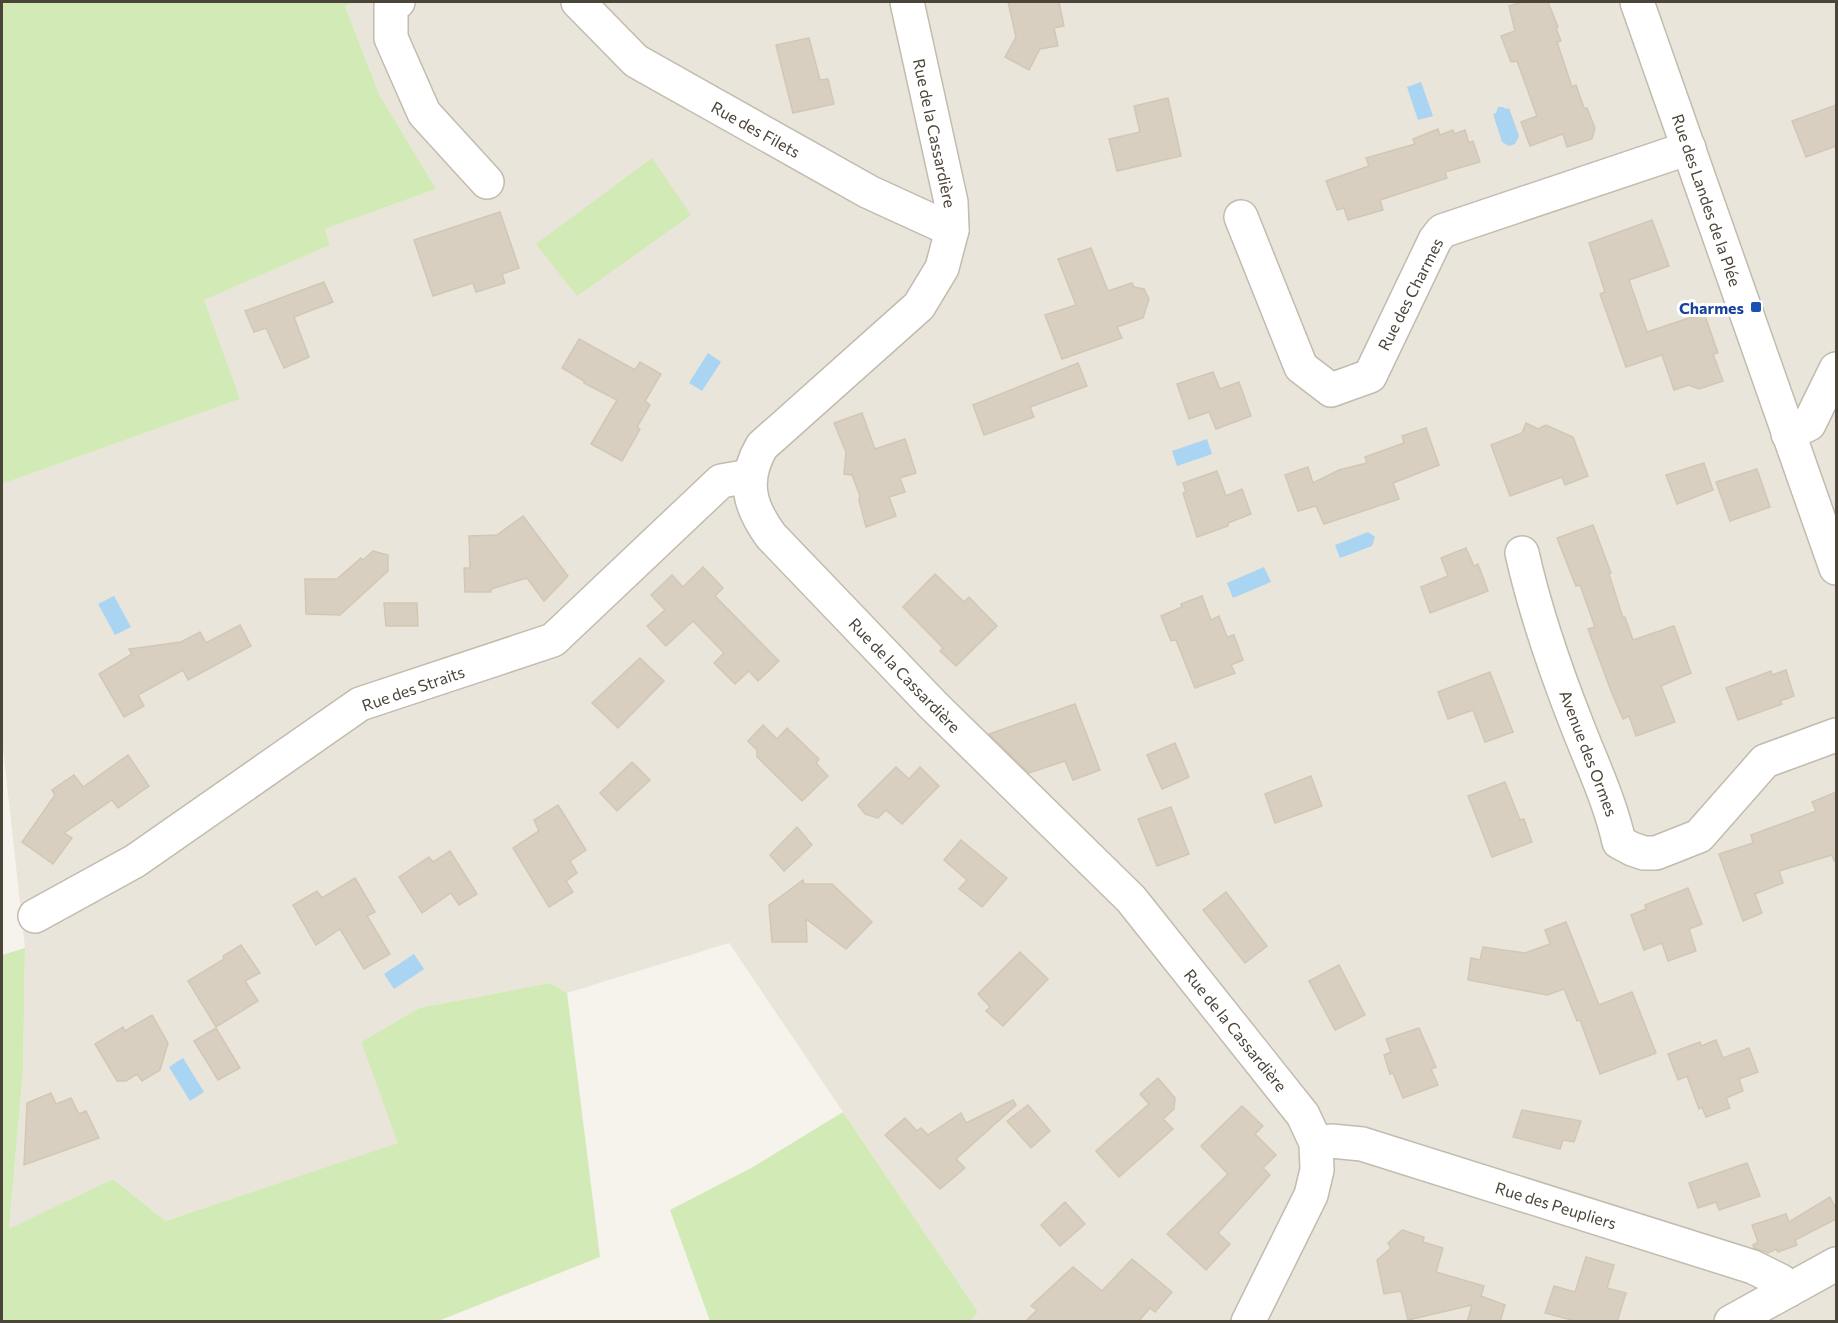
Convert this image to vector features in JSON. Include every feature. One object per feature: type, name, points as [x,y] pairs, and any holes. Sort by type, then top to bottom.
[{"type":"street","points":[[398,2],[392,6],[391,38],[424,112],[487,182]]},
{"type":"street","name":"Rue des Filets","points":[[578,2],[636,61],[869,192],[952,230]]},
{"type":"street","name":"Rue de la Cassardière","points":[[907,2],[951,202],[952,230],[942,268],[919,306],[762,446],[750,476],[757,517],[771,536],[933,705],[1131,898],[1303,1115],[1316,1143],[1317,1170],[1311,1195],[1248,1322]]},
{"type":"street","name":"Rue des Landes de la Plée","points":[[1637,2],[1836,568]]},
{"type":"street","name":"Rue des Charmes","points":[[1241,217],[1301,367],[1331,390],[1370,376],[1435,240],[1442,231],[1689,148]]},
{"type":"street","points":[[1788,434],[1809,424],[1836,369]]},
{"type":"street","name":"Rue des Straits","points":[[34,916],[135,861],[360,704],[553,640],[721,481],[750,476]]},
{"type":"street","name":"Avenue des Ormes","points":[[1522,553],[1530,591],[1576,723],[1613,813],[1620,842],[1632,849],[1644,853],[1656,853],[1699,836],[1766,761],[1836,735]]},
{"type":"street","name":"Rue des Peupliers","points":[[1316,1143],[1331,1141],[1362,1144],[1753,1267],[1781,1281],[1789,1290]]},
{"type":"street","points":[[1731,1322],[1789,1290],[1832,1278]]},
{"type":"shaded area","points":[[356,2],[1836,2],[1836,1321],[969,1321],[978,1312],[729,943],[567,993],[550,983],[419,1008],[361,1042],[399,1143],[164,1221],[113,1179],[9,1230],[23,1071],[25,948],[2,739],[2,484],[240,399],[203,300],[330,245],[325,229],[436,189],[379,94],[345,6]]},
{"type":"green space","points":[[2,2],[356,2],[345,6],[379,94],[436,189],[325,229],[330,245],[204,300],[240,399],[2,484]]},
{"type":"green space","points":[[652,158],[691,215],[577,296],[536,244]]},
{"type":"green space","points":[[25,948],[23,1071],[9,1229],[113,1179],[165,1221],[398,1143],[361,1042],[419,1008],[550,983],[567,993],[600,1257],[438,1321],[2,1321],[2,955]]},
{"type":"green space","points":[[843,1112],[978,1312],[969,1322],[710,1321],[670,1210],[753,1167]]},
{"type":"water","points":[[1421,82],[1433,116],[1418,120],[1407,87]]},
{"type":"water","points":[[1498,107],[1509,108],[1519,136],[1515,144],[1509,146],[1502,142],[1493,114],[1496,113]]},
{"type":"water","points":[[708,353],[721,362],[702,391],[689,383]]},
{"type":"water","points":[[1207,439],[1212,454],[1177,466],[1172,451]]},
{"type":"water","points":[[1368,532],[1375,537],[1372,546],[1340,558],[1335,545]]},
{"type":"water","points":[[1264,567],[1271,582],[1233,598],[1227,583]]},
{"type":"water","points":[[114,596],[131,627],[115,635],[98,604]]},
{"type":"water","points":[[414,954],[424,969],[394,989],[384,974]]},
{"type":"water","points":[[183,1058],[204,1092],[190,1101],[169,1067]]},
{"type":"building","points":[[1008,2],[1059,2],[1064,26],[1054,28],[1058,46],[1040,49],[1029,70],[1005,57],[1016,37]]},
{"type":"building","points":[[1522,2],[1548,2],[1558,27],[1556,28],[1561,41],[1557,42],[1572,87],[1576,85],[1584,108],[1587,108],[1595,128],[1592,139],[1567,147],[1563,134],[1530,146],[1521,122],[1537,116],[1517,61],[1511,62],[1501,36],[1515,31],[1509,6]]},
{"type":"building","points":[[809,38],[820,80],[828,79],[834,104],[793,113],[776,45]]},
{"type":"building","points":[[1168,98],[1181,156],[1117,171],[1109,139],[1140,132],[1134,106]]},
{"type":"building","points":[[1836,105],[1836,146],[1806,157],[1792,121]]},
{"type":"building","points":[[1438,129],[1440,135],[1453,130],[1454,134],[1465,130],[1469,143],[1473,141],[1480,162],[1445,172],[1447,178],[1380,200],[1383,210],[1348,220],[1344,208],[1337,210],[1326,181],[1369,166],[1366,158],[1415,144],[1413,139]]},
{"type":"building","points":[[500,212],[519,268],[502,274],[505,283],[476,292],[473,283],[433,296],[414,240]]},
{"type":"building","points":[[1652,220],[1669,266],[1629,280],[1647,332],[1704,313],[1718,353],[1713,354],[1723,381],[1699,389],[1689,385],[1674,390],[1662,355],[1626,367],[1600,294],[1605,292],[1589,243]]},
{"type":"building","points":[[1091,248],[1108,291],[1132,283],[1134,287],[1144,289],[1149,299],[1143,318],[1117,327],[1122,338],[1062,359],[1045,315],[1076,305],[1058,259]]},
{"type":"building","points":[[324,282],[333,302],[294,317],[309,357],[284,368],[266,328],[254,332],[245,311]]},
{"type":"building","points":[[579,339],[635,370],[640,362],[661,374],[645,401],[650,405],[622,461],[591,444],[617,400],[584,383],[562,368]]},
{"type":"building","points":[[1078,363],[1087,386],[1030,407],[1034,417],[984,435],[973,405]]},
{"type":"building","points":[[1213,372],[1220,389],[1239,382],[1251,416],[1216,429],[1209,412],[1189,419],[1177,384]]},
{"type":"building","points":[[862,413],[875,449],[905,439],[916,473],[900,478],[905,492],[889,497],[896,516],[866,527],[860,496],[852,475],[844,474],[846,452],[834,423]]},
{"type":"building","points":[[1526,423],[1538,429],[1546,425],[1573,437],[1588,476],[1565,485],[1562,477],[1510,496],[1491,445],[1522,433]]},
{"type":"building","points":[[1426,428],[1439,465],[1393,483],[1399,499],[1324,524],[1316,506],[1298,511],[1285,475],[1308,467],[1313,483],[1339,470],[1367,463],[1365,457],[1404,443],[1402,436]]},
{"type":"building","points":[[1704,463],[1713,490],[1677,504],[1666,475]]},
{"type":"building","points":[[1757,469],[1770,507],[1730,521],[1716,482]]},
{"type":"building","points":[[1217,471],[1226,496],[1242,489],[1251,514],[1228,523],[1228,526],[1197,537],[1183,493],[1186,492],[1183,483]]},
{"type":"building","points":[[523,516],[568,576],[544,601],[527,578],[491,589],[491,592],[465,592],[464,568],[470,568],[469,536],[497,535]]},
{"type":"building","points":[[1593,525],[1611,573],[1609,574],[1623,618],[1625,617],[1633,640],[1674,626],[1691,673],[1661,686],[1675,722],[1636,736],[1629,716],[1623,719],[1611,691],[1588,629],[1595,627],[1580,585],[1576,586],[1557,538]]},
{"type":"building","points":[[1466,548],[1474,566],[1478,564],[1488,591],[1430,613],[1421,587],[1448,576],[1441,558]]},
{"type":"building","points":[[373,551],[388,555],[388,571],[340,615],[306,614],[305,579],[337,579],[361,558],[363,560]]},
{"type":"building","points":[[703,567],[723,588],[715,596],[779,661],[758,681],[749,671],[735,684],[714,663],[724,653],[693,621],[666,646],[647,626],[665,610],[651,595],[672,575],[683,587]]},
{"type":"building","points":[[935,574],[964,602],[969,597],[997,626],[956,666],[940,651],[943,648],[903,607]]},
{"type":"building","points":[[1202,596],[1211,620],[1219,616],[1227,637],[1234,635],[1243,660],[1231,665],[1235,673],[1195,688],[1176,640],[1171,641],[1161,616],[1182,607],[1181,604]]},
{"type":"building","points":[[384,603],[417,603],[418,626],[386,626]]},
{"type":"building","points":[[240,625],[251,646],[188,680],[183,670],[138,695],[144,706],[124,717],[99,674],[132,654],[129,649],[181,642],[200,632],[206,643]]},
{"type":"building","points":[[640,658],[664,681],[618,728],[592,703]]},
{"type":"building","points":[[1786,670],[1794,696],[1780,701],[1782,704],[1738,720],[1726,688],[1771,671],[1772,675]]},
{"type":"building","points":[[1490,672],[1513,732],[1485,742],[1473,710],[1448,719],[1438,692]]},
{"type":"building","points":[[1075,704],[1100,770],[1073,780],[1065,761],[1029,773],[989,734]]},
{"type":"building","points":[[763,725],[777,739],[787,728],[819,759],[816,763],[828,776],[802,801],[757,757],[757,750],[748,741]]},
{"type":"building","points":[[1175,743],[1189,777],[1162,789],[1147,755]]},
{"type":"building","points":[[128,755],[149,786],[118,808],[112,800],[64,833],[72,838],[53,864],[22,842],[55,795],[52,790],[74,775],[83,787]]},
{"type":"building","points":[[632,762],[650,780],[617,811],[600,793]]},
{"type":"building","points":[[896,767],[909,779],[920,767],[939,786],[902,824],[886,810],[878,818],[865,814],[858,805]]},
{"type":"building","points":[[1311,776],[1322,806],[1275,823],[1265,794]]},
{"type":"building","points":[[1505,782],[1520,820],[1524,819],[1532,842],[1492,857],[1468,796]]},
{"type":"building","points":[[1836,792],[1836,861],[1832,855],[1779,871],[1783,883],[1755,894],[1762,913],[1743,921],[1719,854],[1753,843],[1751,835],[1816,811],[1812,802]]},
{"type":"building","points":[[558,805],[586,850],[570,861],[577,873],[566,881],[573,892],[549,907],[513,848],[539,831],[534,820]]},
{"type":"building","points":[[1171,807],[1189,854],[1157,866],[1138,819]]},
{"type":"building","points":[[797,827],[812,845],[784,871],[770,855]]},
{"type":"building","points":[[961,840],[1007,878],[982,907],[959,889],[967,880],[944,860]]},
{"type":"building","points":[[450,851],[477,894],[459,905],[451,893],[422,913],[399,877],[429,857],[433,862]]},
{"type":"building","points":[[355,878],[375,912],[367,916],[390,954],[364,969],[340,929],[316,945],[293,905],[317,891],[322,898]]},
{"type":"building","points":[[803,880],[804,884],[832,884],[872,922],[846,949],[806,919],[807,942],[772,942],[769,905]]},
{"type":"building","points":[[1688,888],[1702,924],[1689,929],[1696,951],[1668,961],[1662,943],[1644,950],[1631,915],[1646,909],[1645,905]]},
{"type":"building","points":[[1226,892],[1267,946],[1245,963],[1203,910]]},
{"type":"building","points":[[1566,922],[1599,1005],[1632,992],[1656,1053],[1600,1074],[1580,1020],[1577,1021],[1564,989],[1547,995],[1468,980],[1471,958],[1480,960],[1483,947],[1525,953],[1550,944],[1545,930]]},
{"type":"building","points":[[241,945],[260,973],[245,981],[258,1001],[216,1027],[188,981],[224,959],[223,956]]},
{"type":"building","points":[[1020,952],[1048,979],[1003,1026],[986,1011],[990,1007],[978,994]]},
{"type":"building","points":[[1339,965],[1365,1015],[1335,1030],[1309,981]]},
{"type":"building","points":[[152,1015],[168,1043],[160,1070],[142,1081],[137,1074],[126,1081],[117,1081],[95,1044],[123,1027],[125,1031]]},
{"type":"building","points":[[216,1028],[240,1068],[218,1080],[194,1041]]},
{"type":"building","points":[[1419,1028],[1436,1067],[1431,1069],[1438,1085],[1403,1098],[1393,1073],[1390,1074],[1384,1055],[1391,1052],[1386,1039]]},
{"type":"building","points":[[1716,1040],[1723,1058],[1749,1048],[1758,1072],[1739,1079],[1743,1091],[1726,1098],[1730,1108],[1706,1117],[1702,1107],[1699,1109],[1687,1076],[1678,1080],[1668,1054],[1700,1042],[1701,1046]]},
{"type":"building","points":[[1158,1078],[1175,1098],[1174,1109],[1163,1119],[1173,1129],[1119,1177],[1096,1151],[1149,1104],[1140,1094]]},
{"type":"building","points":[[51,1093],[56,1104],[71,1098],[79,1114],[86,1111],[99,1138],[24,1165],[27,1103]]},
{"type":"building","points":[[1013,1100],[1016,1105],[956,1159],[965,1168],[940,1189],[885,1135],[905,1118],[917,1131],[921,1128],[928,1135],[961,1113],[966,1123]]},
{"type":"building","points":[[1028,1105],[1050,1131],[1031,1148],[1007,1121]]},
{"type":"building","points":[[1242,1106],[1263,1126],[1255,1134],[1276,1155],[1263,1168],[1270,1175],[1218,1233],[1230,1244],[1206,1270],[1167,1234],[1228,1174],[1201,1146]]},
{"type":"building","points":[[1522,1110],[1581,1121],[1574,1142],[1563,1140],[1560,1149],[1513,1137]]},
{"type":"building","points":[[1747,1163],[1760,1196],[1719,1210],[1716,1202],[1698,1208],[1689,1183]]},
{"type":"building","points":[[1830,1197],[1836,1209],[1836,1219],[1795,1240],[1797,1245],[1778,1252],[1776,1249],[1768,1253],[1754,1248],[1753,1245],[1758,1242],[1752,1225],[1786,1214],[1789,1222]]},
{"type":"building","points":[[1065,1202],[1085,1224],[1060,1246],[1041,1225]]},
{"type":"building","points":[[1402,1230],[1424,1237],[1423,1242],[1443,1248],[1436,1272],[1484,1286],[1481,1296],[1505,1305],[1500,1322],[1467,1322],[1472,1305],[1408,1320],[1401,1291],[1384,1294],[1377,1260],[1391,1248],[1388,1243]]},
{"type":"building","points":[[1586,1257],[1614,1265],[1607,1288],[1626,1293],[1617,1322],[1579,1322],[1545,1313],[1554,1286],[1575,1292]]},
{"type":"building","points":[[1132,1259],[1172,1292],[1155,1312],[1150,1308],[1138,1322],[1025,1322],[1037,1310],[1031,1306],[1073,1267],[1102,1291]]},
{"type":"place","name":"Charmes","points":[[1756,307]]}]
